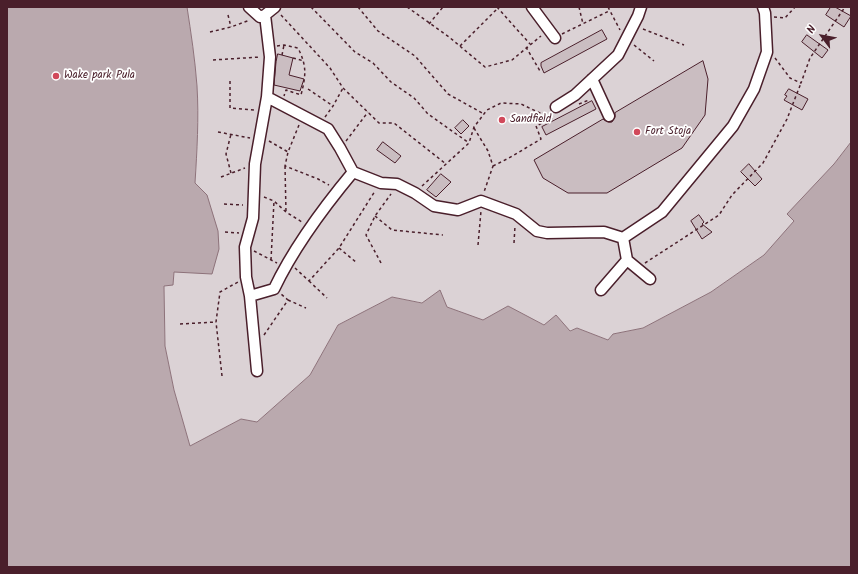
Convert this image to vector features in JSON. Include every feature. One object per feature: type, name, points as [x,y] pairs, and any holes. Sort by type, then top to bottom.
[{"type":"lane","points":[[249,7],[262,16],[270,52],[267,97],[255,164],[253,218],[245,247],[246,277],[250,296],[257,371]]},
{"type":"lane","points":[[532,7],[555,38]]},
{"type":"lane","points":[[556,111],[618,55],[641,7]]},
{"type":"lane","points":[[262,16],[274,8]]},
{"type":"lane","points":[[623,238],[662,212],[733,126],[754,88],[767,52],[764,11]]},
{"type":"lane","points":[[592,79],[609,116]]},
{"type":"lane","points":[[267,97],[328,129],[353,172],[381,183],[397,184],[415,193],[434,206],[458,210],[481,201],[516,214],[537,231],[548,233],[604,232],[623,238]]},
{"type":"lane","points":[[250,296],[274,289],[286,264],[310,227],[353,172]]},
{"type":"lane","points":[[623,238],[631,263],[650,279]]},
{"type":"lane","points":[[601,290],[631,263]]},
{"type":"path","points":[[311,7],[355,52],[373,63],[391,82],[414,98],[428,114],[469,143]]},
{"type":"path","points":[[358,7],[378,31],[415,56],[448,94],[484,114]]},
{"type":"path","points":[[407,7],[429,24],[450,37],[485,67],[512,60],[549,29]]},
{"type":"path","points":[[429,24],[443,7]]},
{"type":"path","points":[[460,46],[498,7],[530,45]]},
{"type":"path","points":[[579,7],[583,24]]},
{"type":"path","points":[[608,7],[626,40],[654,61]]},
{"type":"path","points":[[764,11],[785,18],[795,7]]},
{"type":"path","points":[[631,263],[647,263],[719,215],[732,195],[763,163],[787,119],[810,58],[845,7]]},
{"type":"path","points":[[274,8],[330,68],[343,88],[379,123],[394,123],[446,164]]},
{"type":"path","points":[[555,38],[609,11]]},
{"type":"path","points":[[228,15],[231,27]]},
{"type":"path","points":[[210,32],[231,27],[262,16]]},
{"type":"path","points":[[633,25],[684,45]]},
{"type":"path","points":[[282,55],[284,45]]},
{"type":"path","points":[[214,60],[270,52],[284,45],[298,48],[304,61],[306,77],[301,95],[286,89],[282,105]]},
{"type":"path","points":[[526,47],[540,71]]},
{"type":"path","points":[[767,52],[776,58],[790,78],[801,83]]},
{"type":"path","points":[[293,58],[304,61]]},
{"type":"path","points":[[230,81],[230,108],[265,110]]},
{"type":"path","points":[[320,125],[334,106],[343,88]]},
{"type":"path","points":[[308,89],[334,106]]},
{"type":"path","points":[[576,106],[589,100]]},
{"type":"path","points":[[415,193],[451,158],[469,143],[474,127],[487,110],[501,103],[521,104],[542,114],[556,111]]},
{"type":"path","points":[[493,166],[541,139],[536,126],[556,111]]},
{"type":"path","points":[[340,148],[368,112]]},
{"type":"path","points":[[286,212],[285,166],[288,152],[303,116]]},
{"type":"path","points":[[474,127],[488,151],[493,166],[481,201],[478,245]]},
{"type":"path","points":[[218,132],[260,138],[288,152]]},
{"type":"path","points":[[231,134],[226,154],[231,173]]},
{"type":"path","points":[[220,177],[255,164]]},
{"type":"path","points":[[285,166],[318,179],[338,190]]},
{"type":"path","points":[[309,281],[339,248],[381,183]]},
{"type":"path","points":[[381,263],[366,235],[375,216],[397,184]]},
{"type":"path","points":[[254,191],[274,201],[286,212],[310,227]]},
{"type":"path","points":[[271,260],[274,201]]},
{"type":"path","points":[[224,204],[253,207]]},
{"type":"path","points":[[514,243],[516,214]]},
{"type":"path","points":[[375,216],[392,230],[443,235]]},
{"type":"path","points":[[225,232],[249,234]]},
{"type":"path","points":[[245,247],[271,260],[286,264],[309,281],[327,298]]},
{"type":"path","points":[[339,248],[357,262]]},
{"type":"path","points":[[222,376],[216,322],[220,292],[246,277]]},
{"type":"path","points":[[274,289],[288,300],[306,308]]},
{"type":"path","points":[[255,348],[288,300]]},
{"type":"path","points":[[180,324],[216,322]]},
{"type":"shaded area","points":[[7,7],[187,7],[198,98],[198,134],[195,183],[207,195],[218,231],[219,249],[212,274],[174,272],[173,285],[164,286],[165,346],[174,390],[190,446],[241,419],[257,422],[310,375],[338,325],[392,297],[422,303],[440,290],[447,307],[483,320],[508,306],[544,325],[556,315],[570,331],[577,328],[608,340],[613,334],[643,328],[711,292],[764,255],[794,221],[787,214],[834,164],[851,142],[851,567],[7,567]]},
{"type":"shaded area","points":[[187,7],[851,7],[851,142],[834,164],[788,214],[795,221],[764,255],[711,292],[643,328],[613,334],[608,340],[577,328],[561,330],[542,324],[508,306],[483,321],[447,307],[392,297],[338,325],[310,375],[257,422],[241,419],[190,446],[174,390],[165,346],[164,286],[173,284],[174,272],[207,195],[195,183],[198,134],[198,98]]},
{"type":"building","points":[[831,7],[835,7],[851,16],[844,27],[826,15]]},
{"type":"building","points":[[602,30],[607,39],[544,73],[541,63]]},
{"type":"building","points":[[807,35],[828,50],[822,58],[802,42]]},
{"type":"building","points":[[278,54],[293,58],[289,75],[304,79],[300,91],[274,85]]},
{"type":"building","name":"Fort Stoja","points":[[703,61],[708,79],[705,115],[682,148],[607,193],[568,193],[543,178],[534,160],[603,119],[608,122],[612,122],[615,117],[615,113]]},
{"type":"building","points":[[789,89],[808,99],[802,110],[784,100]]},
{"type":"building","points":[[592,101],[596,109],[546,135],[542,127]]},
{"type":"building","points":[[463,120],[469,126],[461,134],[455,128]]},
{"type":"building","points":[[383,142],[401,156],[395,163],[377,150]]},
{"type":"building","points":[[749,164],[762,179],[755,186],[741,172]]},
{"type":"building","points":[[441,174],[451,182],[436,197],[427,190]]},
{"type":"building","points":[[699,215],[704,222],[702,224],[712,232],[702,239],[691,221]]},
{"type":"place","name":"Wake park Pula","points":[[56,76]]},
{"type":"place","name":"Sandfield","points":[[502,120]]},
{"type":"place","name":"Fort Stoja","points":[[637,132]]}]
